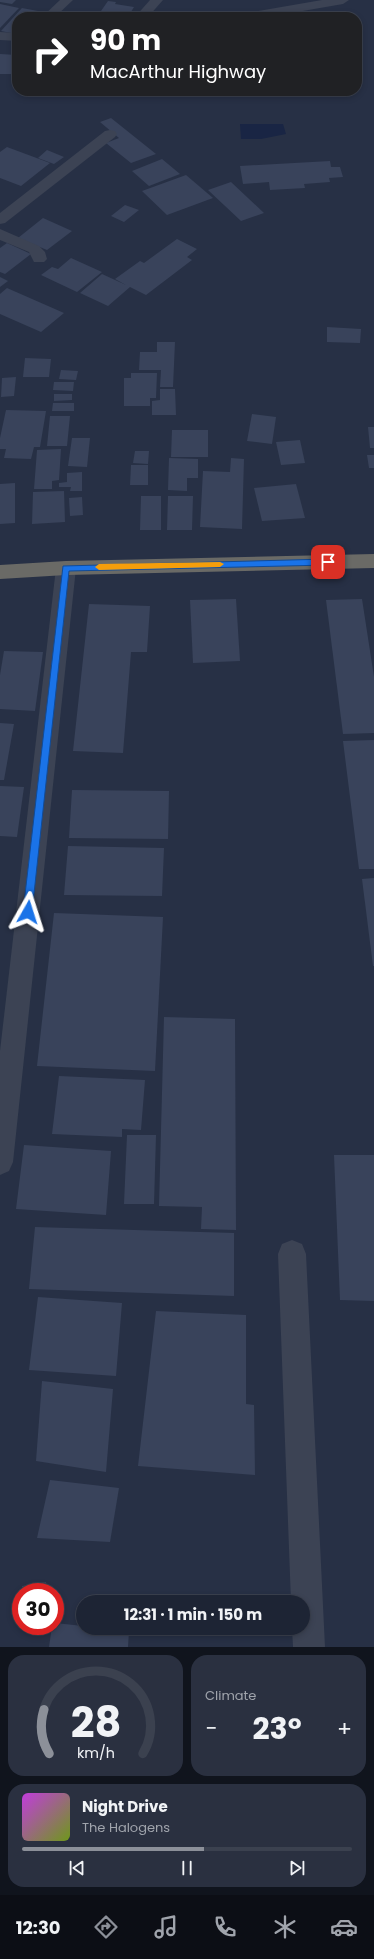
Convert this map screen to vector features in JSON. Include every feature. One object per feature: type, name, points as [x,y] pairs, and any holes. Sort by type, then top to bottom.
[{"type":"highway","points":[[0,572],[66,568],[374,561]]},
{"type":"street","points":[[54,12],[67,0]]},
{"type":"street","points":[[146,12],[157,0]]},
{"type":"street","points":[[274,12],[335,1]]},
{"type":"street","points":[[0,36],[12,37]]},
{"type":"street","points":[[0,220],[110,134]]},
{"type":"street","points":[[0,234],[34,249],[38,252],[39,259]]},
{"type":"street","points":[[0,1162],[66,568]]},
{"type":"street","points":[[292,1254],[309,1647]]},
{"type":"water","points":[[240,124],[283,124],[286,134],[261,139],[241,139]]},
{"type":"building","points":[[0,0],[16,0],[12,4],[0,2]]},
{"type":"building","points":[[108,1],[116,2],[115,4],[134,7],[131,12],[101,11]]},
{"type":"building","points":[[0,4],[19,8],[15,12],[12,12],[12,15],[0,28]]},
{"type":"building","points":[[22,8],[38,11],[37,12],[18,12]]},
{"type":"building","points":[[12,19],[12,33],[1,31]]},
{"type":"building","points":[[0,54],[12,55],[12,74],[0,74]]},
{"type":"building","points":[[111,118],[156,154],[131,163],[106,143],[119,138],[100,122]]},
{"type":"building","points":[[7,147],[50,163],[21,186],[0,178],[0,152]]},
{"type":"building","points":[[47,150],[64,157],[54,164],[38,158]]},
{"type":"building","points":[[162,159],[180,174],[149,186],[132,171]]},
{"type":"building","points":[[330,161],[331,167],[340,167],[343,177],[329,178],[330,182],[304,184],[305,188],[270,190],[269,182],[243,184],[240,166]]},
{"type":"building","points":[[186,175],[213,198],[167,215],[142,191]]},
{"type":"building","points":[[231,182],[264,213],[241,221],[208,190]]},
{"type":"building","points":[[125,205],[139,210],[124,222],[111,216]]},
{"type":"building","points":[[43,218],[72,231],[47,250],[18,238]]},
{"type":"building","points":[[177,239],[197,249],[187,257],[192,260],[146,295],[130,287],[108,306],[80,293],[102,274],[126,285],[115,279],[140,261],[144,263]]},
{"type":"building","points":[[7,243],[31,254],[5,274],[0,272],[0,248]]},
{"type":"building","points":[[71,258],[102,272],[77,292],[41,275],[52,267],[58,269]]},
{"type":"building","points":[[0,277],[8,281],[0,287]]},
{"type":"building","points":[[7,288],[64,313],[41,332],[0,314],[0,294]]},
{"type":"building","points":[[327,327],[361,329],[360,343],[327,342]]},
{"type":"building","points":[[157,342],[175,342],[173,387],[160,387],[161,370],[139,370],[140,352],[157,352]]},
{"type":"building","points":[[25,358],[51,359],[49,377],[23,377]]},
{"type":"building","points":[[61,370],[78,371],[76,380],[59,379]]},
{"type":"building","points":[[131,373],[157,373],[156,398],[150,398],[150,406],[124,406],[124,378],[131,378]]},
{"type":"building","points":[[16,377],[14,396],[1,397],[2,378]]},
{"type":"building","points":[[54,382],[74,382],[73,391],[53,390]]},
{"type":"building","points":[[160,389],[175,389],[176,415],[152,415],[152,401],[160,400]]},
{"type":"building","points":[[54,394],[72,394],[72,400],[54,401]]},
{"type":"building","points":[[53,403],[74,403],[74,411],[52,411]]},
{"type":"building","points":[[6,410],[46,411],[40,447],[34,447],[31,459],[4,458],[6,449],[0,449],[0,438]]},
{"type":"building","points":[[252,414],[276,417],[272,444],[247,441]]},
{"type":"building","points":[[50,416],[70,416],[67,446],[47,446]]},
{"type":"building","points":[[368,427],[374,427],[374,448],[370,448]]},
{"type":"building","points":[[172,430],[208,430],[208,457],[171,457]]},
{"type":"building","points":[[72,438],[90,438],[87,467],[68,466]]},
{"type":"building","points":[[300,440],[305,463],[281,465],[276,442]]},
{"type":"building","points":[[61,449],[59,480],[52,481],[52,489],[34,489],[37,450]]},
{"type":"building","points":[[135,451],[149,451],[148,464],[133,463]]},
{"type":"building","points":[[367,455],[374,455],[374,468],[369,468]]},
{"type":"building","points":[[169,458],[198,459],[198,478],[187,478],[187,491],[168,490]]},
{"type":"building","points":[[231,458],[244,459],[242,529],[200,527],[203,471],[230,472]]},
{"type":"building","points":[[131,465],[148,465],[148,485],[130,485]]},
{"type":"building","points":[[82,472],[82,491],[70,491],[71,487],[59,487],[59,483],[67,482],[67,473]]},
{"type":"building","points":[[15,483],[15,523],[0,524],[0,484]]},
{"type":"building","points":[[296,484],[305,518],[262,521],[254,488]]},
{"type":"building","points":[[64,491],[65,522],[32,524],[33,492]]},
{"type":"building","points":[[141,496],[161,496],[161,530],[140,530]]},
{"type":"building","points":[[168,496],[193,496],[192,530],[167,530]]},
{"type":"building","points":[[82,497],[83,515],[70,516],[69,498]]},
{"type":"building","points":[[236,599],[240,661],[193,663],[190,600]]},
{"type":"building","points":[[362,599],[374,677],[374,733],[343,734],[326,600]]},
{"type":"building","points":[[89,604],[150,606],[147,652],[131,652],[123,753],[73,751]]},
{"type":"building","points":[[4,651],[43,652],[35,711],[0,709],[0,675]]},
{"type":"building","points":[[0,723],[14,724],[4,780],[0,780]]},
{"type":"building","points":[[374,740],[374,869],[359,869],[343,741]]},
{"type":"building","points":[[0,786],[24,787],[17,837],[0,836]]},
{"type":"building","points":[[72,790],[169,791],[168,839],[69,838]]},
{"type":"building","points":[[68,846],[164,848],[162,896],[64,895]]},
{"type":"building","points":[[374,878],[374,966],[373,966],[362,879]]},
{"type":"building","points":[[54,913],[163,917],[155,1071],[37,1066]]},
{"type":"building","points":[[164,1017],[235,1019],[236,1230],[201,1229],[202,1207],[159,1206]]},
{"type":"building","points":[[59,1076],[145,1080],[141,1130],[122,1129],[122,1137],[52,1134]]},
{"type":"building","points":[[127,1135],[156,1135],[154,1204],[124,1204]]},
{"type":"building","points":[[24,1145],[111,1151],[106,1215],[16,1209]]},
{"type":"building","points":[[334,1155],[374,1155],[374,1301],[340,1300]]},
{"type":"building","points":[[35,1227],[234,1233],[234,1296],[29,1289]]},
{"type":"building","points":[[38,1297],[122,1303],[116,1376],[29,1370]]},
{"type":"building","points":[[156,1311],[246,1315],[246,1404],[254,1405],[255,1475],[138,1466]]},
{"type":"building","points":[[42,1381],[113,1389],[106,1472],[36,1461]]},
{"type":"building","points":[[50,1480],[119,1488],[110,1542],[37,1538]]},
{"type":"building","points":[[64,1624],[76,1625],[76,1635],[129,1635],[128,1647],[49,1647],[51,1635],[64,1635]]},
{"type":"slow traffic","points":[[99,567],[220,564]]},
{"type":"route","points":[[28,912],[66,568],[328,562]]}]
